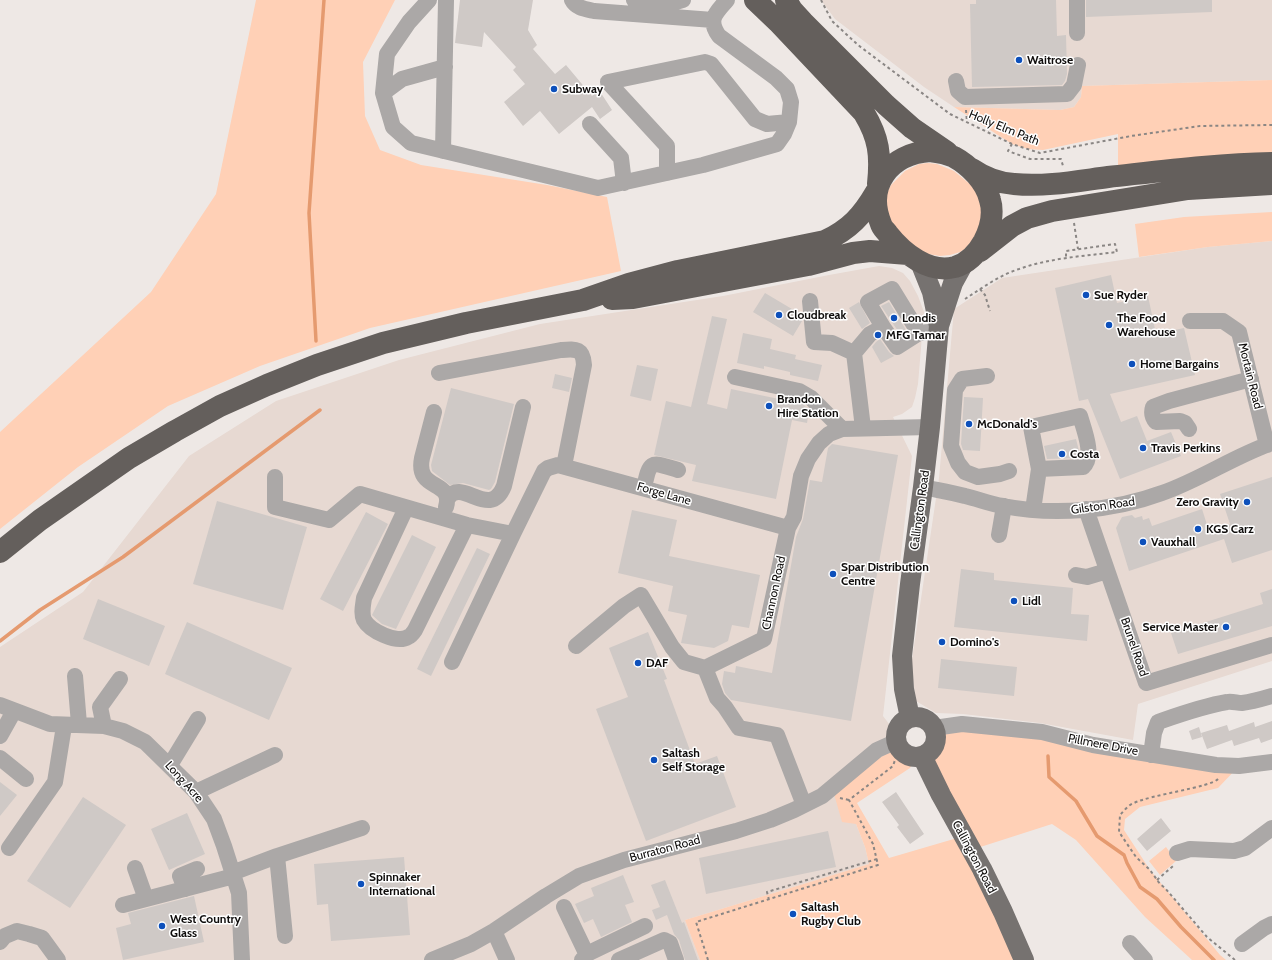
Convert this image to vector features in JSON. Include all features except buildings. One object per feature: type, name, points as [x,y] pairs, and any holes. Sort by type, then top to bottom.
[{"type":"highway","points":[[755,0],[864,113],[871,125],[878,145],[880,162],[877,204],[881,226],[892,239],[914,258],[930,266],[941,268],[955,267],[970,258],[1012,226],[1027,218],[1052,211],[1188,189],[1272,184]]},
{"type":"highway","points":[[786,0],[792,10],[803,22],[886,105],[912,128],[982,176],[996,182],[1038,185],[1240,163],[1272,163]]},
{"type":"highway","points":[[0,552],[40,520],[129,458],[220,406],[267,385],[317,365],[383,343],[466,323],[583,300],[629,284],[678,271],[825,241],[848,228],[858,219],[892,166],[908,155],[918,152],[942,152],[960,161],[978,178],[986,190],[990,200],[992,212],[989,229],[982,245],[970,258]]},
{"type":"highway","points":[[583,300],[633,298],[808,265],[870,251],[914,258]]},
{"type":"main road","name":"Callington Road","points":[[914,258],[932,292],[939,328]]},
{"type":"main road","name":"Callington Road","points":[[910,718],[904,689],[902,656],[910,584],[924,487],[939,328],[953,283],[970,258]]},
{"type":"main road","points":[[910,718],[923,718],[934,728],[936,736],[935,744],[930,752],[922,756],[907,754],[898,744],[896,733],[899,726],[910,718]]},
{"type":"main road","name":"Callington Road","points":[[922,756],[941,795],[982,869],[1024,960]]},
{"type":"street","points":[[429,0],[409,22],[386,54],[383,93],[393,127],[410,143],[598,188],[749,153],[777,144],[784,134],[789,122],[791,102],[787,89],[776,78],[719,36],[714,29],[712,20],[727,0]]},
{"type":"street","points":[[443,151],[446,0]]},
{"type":"street","points":[[572,0],[579,8],[594,11],[712,20]]},
{"type":"street","points":[[634,0],[645,4],[678,2],[683,0]]},
{"type":"street","points":[[1076,0],[1077,33]]},
{"type":"street","points":[[667,173],[666,146],[608,82],[705,62],[711,64],[755,119],[767,124],[789,122]]},
{"type":"street","points":[[956,81],[958,91],[965,97],[1068,94],[1074,85],[1078,65]]},
{"type":"street","points":[[383,93],[402,79],[445,67]]},
{"type":"street","points":[[590,124],[621,158],[624,183]]},
{"type":"street","points":[[919,333],[892,289],[868,302],[896,347],[919,333],[939,328]]},
{"type":"street","points":[[810,301],[814,342],[832,343],[854,352]]},
{"type":"street","name":"Mortain Road","points":[[1190,321],[1223,321],[1239,332],[1269,444]]},
{"type":"street","points":[[863,428],[854,352],[870,334],[883,327]]},
{"type":"street","points":[[439,373],[561,350],[576,350],[581,352],[583,354],[584,365],[564,466]]},
{"type":"street","points":[[987,376],[962,379],[955,390],[951,446],[958,463],[965,472],[978,477],[1000,474],[1009,471]]},
{"type":"street","points":[[735,377],[799,391],[811,398],[842,429]]},
{"type":"street","points":[[1189,429],[1185,423],[1180,421],[1156,422],[1153,417],[1153,407],[1169,401],[1251,379]]},
{"type":"street","points":[[442,518],[448,498],[452,494],[473,495],[491,501],[499,496],[504,486],[523,407]]},
{"type":"street","points":[[434,412],[422,458],[421,472],[425,479],[441,488],[448,498]]},
{"type":"street","points":[[1034,510],[1039,469],[1031,427],[1080,416],[1086,436],[1088,450],[1086,464],[1083,467],[1039,469]]},
{"type":"street","name":"Channon Road","points":[[705,668],[764,639],[788,528],[794,517],[801,476],[808,459],[819,443],[829,434],[842,429],[930,427]]},
{"type":"street","name":"Gilston Road","points":[[924,487],[1004,506],[1034,510],[1063,511],[1130,504],[1199,478],[1269,444]]},
{"type":"street","points":[[644,488],[648,469],[651,465],[656,464],[678,470]]},
{"type":"street","name":"Forge Lane","points":[[513,534],[542,474],[548,468],[553,466],[564,466],[788,528]]},
{"type":"street","points":[[274,477],[274,507],[329,520],[360,494],[466,525],[513,534],[452,662]]},
{"type":"street","points":[[999,535],[1004,506]]},
{"type":"street","points":[[406,508],[364,598],[362,608],[362,615],[368,625],[374,630],[397,639],[405,638],[412,634],[415,630],[466,525]]},
{"type":"street","name":"Brunel Road","points":[[1086,509],[1146,682],[1272,645]]},
{"type":"street","points":[[1076,575],[1087,577],[1108,571]]},
{"type":"street","points":[[576,646],[624,606],[641,595],[672,647],[684,662],[705,668],[717,698],[726,707],[739,728],[777,734],[804,805]]},
{"type":"street","points":[[9,848],[55,782],[71,725],[75,676]]},
{"type":"street","points":[[104,726],[100,707],[120,679]]},
{"type":"street","points":[[1151,754],[1154,733],[1158,722],[1182,713],[1216,704],[1229,702],[1252,702],[1272,696]]},
{"type":"street","points":[[0,736],[7,708]]},
{"type":"street","name":"Long Acre","points":[[7,708],[50,724],[104,726],[123,731],[145,742],[196,792],[214,819],[239,893],[242,960]]},
{"type":"street","points":[[170,765],[198,719]]},
{"type":"street","name":"Pillmere Drive","points":[[934,728],[962,724],[1042,732],[1093,744],[1216,765],[1238,766],[1272,762]]},
{"type":"street","name":"Burraton Road","points":[[432,960],[471,944],[494,931],[579,876],[624,860],[736,831],[770,820],[804,805],[822,796],[879,749],[898,744]]},
{"type":"street","points":[[196,792],[275,755]]},
{"type":"street","points":[[0,758],[26,779]]},
{"type":"street","points":[[123,905],[185,889],[233,874],[277,856],[362,828]]},
{"type":"street","points":[[1177,853],[1190,849],[1234,851],[1245,848],[1272,828]]},
{"type":"street","points":[[277,856],[285,936]]},
{"type":"street","points":[[135,868],[146,899]]},
{"type":"street","points":[[185,889],[180,876],[197,869]]},
{"type":"street","points":[[564,907],[584,957],[589,953],[645,926]]},
{"type":"street","points":[[1242,944],[1272,924]]},
{"type":"street","points":[[0,942],[5,936],[17,931],[42,938],[58,960]]},
{"type":"street","points":[[494,931],[506,960]]},
{"type":"street","points":[[619,960],[664,940],[670,943],[676,960]]},
{"type":"street","points":[[1130,943],[1145,960]]},
{"type":"path","name":"Holly Elm Path","points":[[821,0],[832,21],[858,45],[950,114],[1012,144],[1040,153],[1131,136],[1200,126],[1272,126]]},
{"type":"path","points":[[1012,144],[1008,151],[1030,159],[1062,159]]},
{"type":"path","points":[[961,301],[1018,269],[1045,261],[1066,259],[1117,252],[1115,244],[1066,251],[1066,259]]},
{"type":"path","points":[[980,289],[985,295],[990,311]]},
{"type":"path","points":[[708,960],[696,922],[878,865],[873,844],[849,800],[893,766],[898,744]]},
{"type":"path","points":[[1157,880],[1178,862],[1177,853]]},
{"type":"path","points":[[769,900],[767,892],[877,859]]},
{"type":"shaded area","points":[[256,0],[395,0],[363,62],[365,116],[380,150],[421,165],[547,185],[607,197],[621,271],[370,328],[260,366],[168,406],[78,467],[0,529],[0,432],[151,292],[216,194]]},
{"type":"shaded area","points":[[821,0],[1272,0],[1272,80],[1082,86],[1081,97],[1074,107],[1060,110],[954,107],[924,87],[835,19]]},
{"type":"shaded area","points":[[1272,80],[1272,155],[1118,169],[1118,134],[1043,150],[1028,149],[1012,144],[954,107],[1060,110],[1074,107],[1081,97],[1082,86]]},
{"type":"shaded area","points":[[919,164],[937,164],[954,171],[971,185],[981,200],[981,228],[969,247],[950,255],[940,256],[918,251],[892,229],[885,200],[891,185],[905,171]]},
{"type":"shaded area","points":[[1272,212],[1272,241],[1208,247],[1139,257],[1135,224],[1184,217]]},
{"type":"shaded area","points":[[1272,241],[1272,661],[1138,704],[1133,740],[1040,723],[963,714],[936,713],[916,701],[911,666],[939,478],[954,309],[1002,278],[1208,247]]},
{"type":"shaded area","points":[[879,266],[892,268],[903,273],[910,281],[924,312],[918,384],[915,398],[912,407],[902,414],[893,417],[912,456],[883,716],[896,733],[897,741],[852,771],[856,824],[865,847],[869,864],[685,920],[700,960],[0,960],[0,647],[83,592],[189,456],[276,401],[399,360],[540,324],[723,296]]},
{"type":"shaded area","points":[[955,725],[1239,766],[1218,788],[1140,807],[1125,819],[1124,830],[1150,870],[1220,955],[1226,960],[1192,960],[1145,917],[1076,840],[1052,824],[971,850],[1024,960],[700,960],[685,920],[869,864],[865,847],[856,824],[842,822],[832,787],[852,771],[899,748],[907,755],[915,757],[910,768],[857,803],[889,858],[964,836],[930,752],[935,744],[936,736]]},
{"type":"shaded area","points":[[1166,847],[1176,861],[1160,875],[1149,861]]},
{"type":"waterway","points":[[316,341],[309,213],[324,0]]},
{"type":"waterway","points":[[0,641],[40,610],[123,557],[320,410]]},
{"type":"waterway","points":[[1048,756],[1049,777],[1076,801],[1097,836],[1124,855],[1140,887],[1157,899],[1181,927],[1214,960]]},
{"type":"place","name":"Waitrose","points":[[1019,60]]},
{"type":"place","name":"Subway","points":[[554,89]]},
{"type":"place","name":"Sue Ryder","points":[[1086,295]]},
{"type":"place","name":"Cloudbreak","points":[[779,315]]},
{"type":"place","name":"Londis","points":[[894,318]]},
{"type":"place","name":"The Food Warehouse","points":[[1109,325]]},
{"type":"place","name":"MFG Tamar","points":[[878,335]]},
{"type":"place","name":"Home Bargains","points":[[1132,364]]},
{"type":"place","name":"Brandon Hire Station","points":[[769,406]]},
{"type":"place","name":"McDonald's","points":[[969,424]]},
{"type":"place","name":"Travis Perkins","points":[[1143,448]]},
{"type":"place","name":"Costa","points":[[1062,454]]},
{"type":"place","name":"Zero Gravity","points":[[1247,502]]},
{"type":"place","name":"KGS Carz","points":[[1198,529]]},
{"type":"place","name":"Vauxhall","points":[[1143,542]]},
{"type":"place","name":"Spar Distribution Centre","points":[[833,574]]},
{"type":"place","name":"Lidl","points":[[1014,601]]},
{"type":"place","name":"Service Master","points":[[1226,627]]},
{"type":"place","name":"Domino's","points":[[942,642]]},
{"type":"place","name":"DAF","points":[[638,663]]},
{"type":"place","name":"Saltash Self Storage","points":[[654,760]]},
{"type":"place","name":"Spinnaker International","points":[[361,884]]},
{"type":"place","name":"Saltash Rugby Club","points":[[793,914]]},
{"type":"place","name":"West Country Glass","points":[[162,926]]}]
